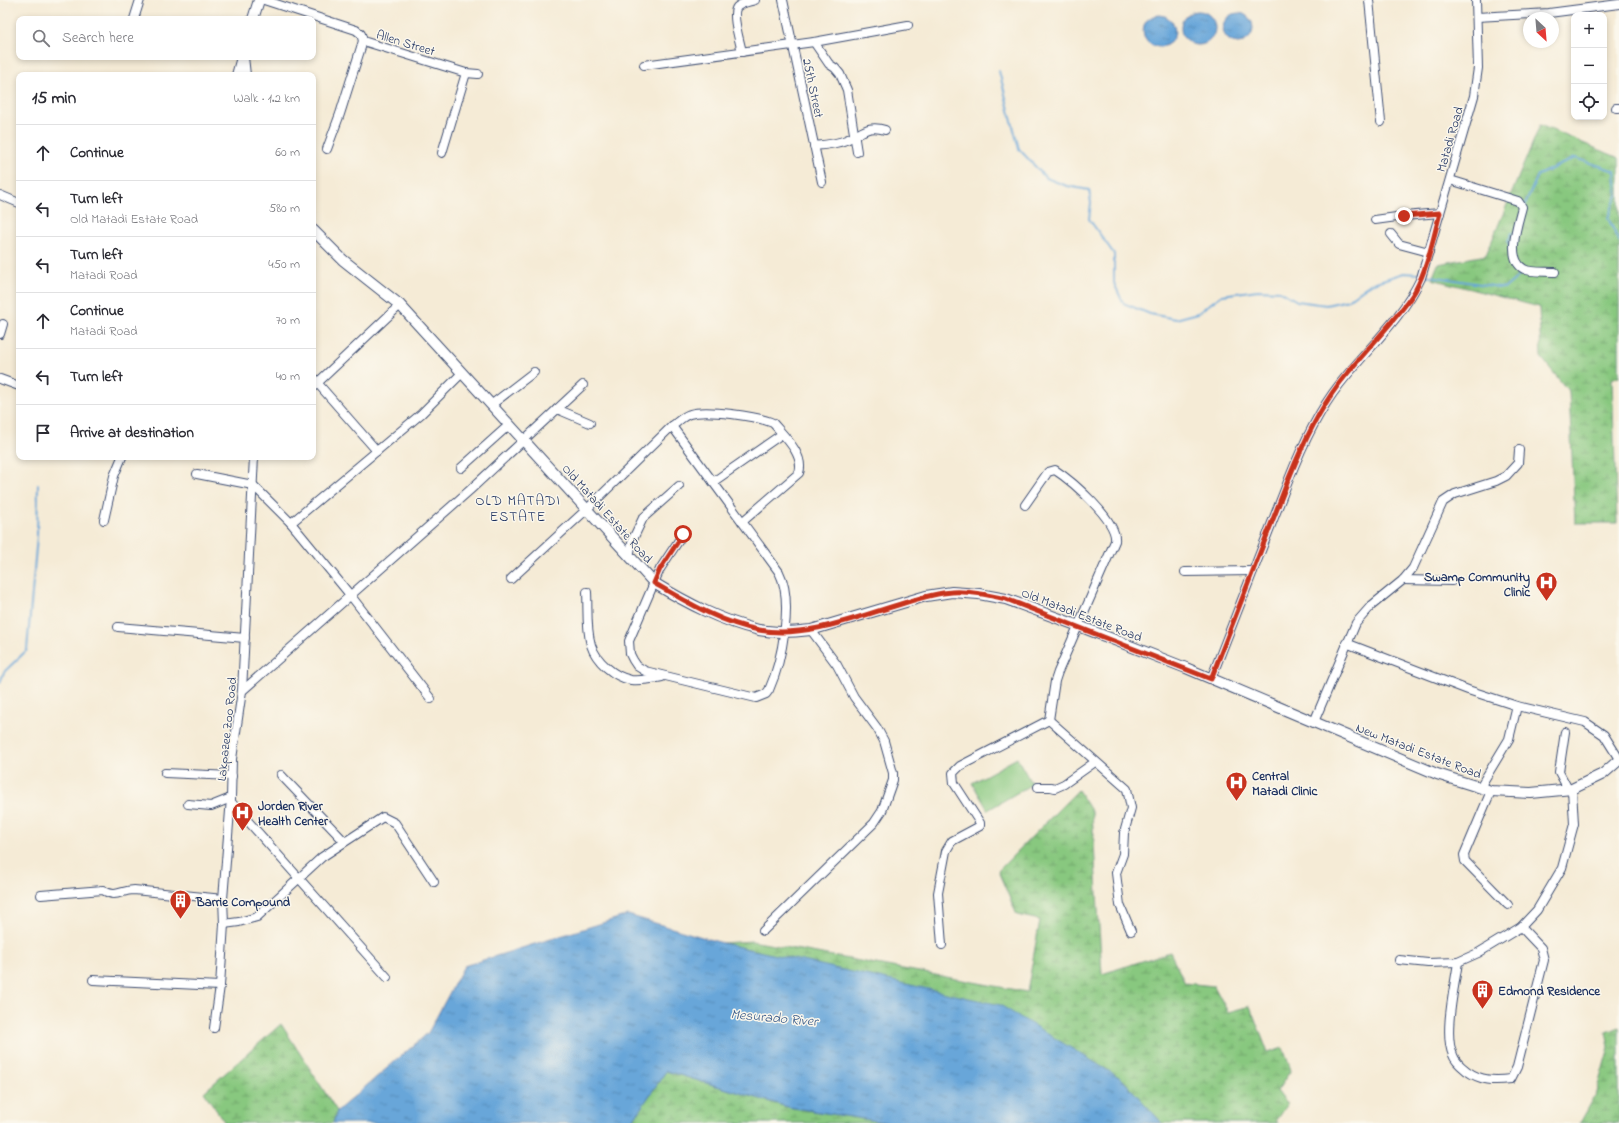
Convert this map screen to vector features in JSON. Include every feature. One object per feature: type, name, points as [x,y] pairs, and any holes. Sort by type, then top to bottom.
[{"type":"street","points":[[135,16],[140,0]]},
{"type":"street","points":[[254,16],[259,0]]},
{"type":"street","name":"Allen Street","points":[[264,0],[313,16]]},
{"type":"street","points":[[742,52],[734,14],[737,7],[755,0]]},
{"type":"street","name":"25th Street","points":[[783,0],[822,182]]},
{"type":"street","points":[[1369,0],[1381,122]]},
{"type":"street","name":"Matadi Road","points":[[1253,571],[1300,451],[1321,411],[1338,385],[1399,312],[1414,292],[1421,278],[1474,96],[1478,68],[1476,0]]},
{"type":"street","points":[[1476,16],[1549,13],[1619,4]]},
{"type":"street","name":"Allen Street","points":[[316,17],[356,30],[361,34],[363,41],[466,73],[478,74]]},
{"type":"street","points":[[644,65],[814,42],[908,26]]},
{"type":"street","points":[[327,149],[340,114],[363,41]]},
{"type":"street","points":[[814,42],[830,64],[840,74],[847,90],[857,152]]},
{"type":"street","points":[[237,72],[241,60]]},
{"type":"street","points":[[242,60],[244,72]]},
{"type":"street","points":[[442,153],[466,73]]},
{"type":"street","points":[[814,146],[846,141],[867,129],[876,127],[885,130]]},
{"type":"street","points":[[1450,180],[1504,196],[1521,204],[1522,207],[1514,244],[1514,254],[1524,269],[1555,272]]},
{"type":"street","points":[[0,195],[16,202]]},
{"type":"street","points":[[1375,220],[1440,213]]},
{"type":"street","name":"Old Matadi Estate Road","points":[[316,233],[343,260],[400,305],[509,425],[525,440],[586,510],[654,583],[687,603],[720,618],[760,630],[786,632],[811,630],[926,596],[952,592],[979,594],[1006,599],[1079,626],[1211,679]]},
{"type":"street","points":[[1391,234],[1399,244],[1429,252]]},
{"type":"street","points":[[316,381],[400,305]]},
{"type":"street","points":[[0,334],[3,324]]},
{"type":"street","points":[[491,405],[534,372]]},
{"type":"street","points":[[291,523],[421,414],[462,373]]},
{"type":"street","points":[[0,379],[16,385]]},
{"type":"street","points":[[316,383],[377,451]]},
{"type":"street","points":[[242,691],[351,596],[525,440],[583,385]]},
{"type":"street","points":[[558,409],[590,423]]},
{"type":"street","points":[[511,579],[586,510],[672,426],[684,416],[690,414],[736,414],[773,423],[800,461],[801,467],[799,473],[742,522]]},
{"type":"street","points":[[461,468],[509,425]]},
{"type":"street","points":[[672,426],[779,572],[783,581],[785,593],[786,632],[772,686],[761,697],[756,698],[645,671],[637,666],[630,654],[629,641],[660,569],[683,534]]},
{"type":"street","points":[[713,482],[782,434]]},
{"type":"street","points":[[1314,722],[1346,643],[1356,623],[1371,606],[1403,580],[1413,568],[1443,502],[1455,494],[1496,481],[1506,476],[1518,463],[1519,450]]},
{"type":"street","points":[[104,520],[114,476],[121,460]]},
{"type":"street","name":"Lakpazee Zoo Road","points":[[214,1028],[220,986],[224,924],[223,899],[231,800],[232,759],[242,691],[254,460]]},
{"type":"street","points":[[1025,505],[1048,472],[1056,470],[1100,510],[1114,531],[1115,536],[1115,541],[1057,676],[1049,720]]},
{"type":"street","points":[[197,474],[253,485],[291,523],[351,596],[431,699]]},
{"type":"street","points":[[629,556],[633,538],[643,518],[679,486]]},
{"type":"street","points":[[1185,572],[1253,571],[1211,679]]},
{"type":"street","points":[[1403,580],[1452,581]]},
{"type":"street","points":[[587,592],[589,636],[595,654],[601,662],[622,677],[631,680],[646,680],[664,676]]},
{"type":"street","points":[[118,627],[245,638]]},
{"type":"street","points":[[763,931],[874,824],[882,810],[893,780],[893,773],[884,741],[877,728],[854,697],[838,665],[811,630]]},
{"type":"street","points":[[1346,643],[1468,690],[1517,706],[1585,722],[1604,735],[1619,759]]},
{"type":"street","name":"New Matadi Estate Road","points":[[1211,679],[1437,774],[1491,791],[1531,793],[1570,789],[1603,774],[1619,759]]},
{"type":"street","points":[[1480,787],[1509,739],[1517,706]]},
{"type":"street","points":[[1049,720],[1127,789],[1130,802],[1130,815],[1124,833],[1123,854],[1116,873],[1120,905],[1131,931]]},
{"type":"street","points":[[942,945],[938,893],[946,851],[952,841],[980,826],[980,823],[954,782],[953,773],[960,766],[1049,720]]},
{"type":"street","points":[[1399,960],[1428,963],[1458,962],[1478,953],[1521,927],[1537,910],[1562,868],[1574,824],[1570,789],[1559,772],[1565,732]]},
{"type":"street","points":[[1038,787],[1055,788],[1064,784],[1095,762]]},
{"type":"street","points":[[165,773],[232,776]]},
{"type":"street","points":[[281,775],[344,841]]},
{"type":"street","points":[[1491,791],[1464,855],[1465,861],[1508,905]]},
{"type":"street","points":[[188,804],[211,806],[231,800],[298,878],[387,977]]},
{"type":"street","points":[[224,924],[257,917],[322,857],[344,841],[384,817],[391,820],[400,829],[434,882]]},
{"type":"street","points":[[41,895],[103,890],[109,894],[118,895],[125,890],[134,890],[223,899]]},
{"type":"street","points":[[1458,962],[1448,1036],[1453,1056],[1461,1067],[1473,1075],[1494,1081],[1511,1079],[1517,1067],[1544,960],[1541,948],[1521,927]]},
{"type":"street","points":[[93,980],[220,986]]},
{"type":"green space","points":[[1540,125],[1619,158],[1619,376],[1612,379],[1617,523],[1575,523],[1569,392],[1541,357],[1539,307],[1432,279],[1438,264],[1486,255]]},
{"type":"green space","points":[[1017,758],[1032,784],[988,810],[972,783]]},
{"type":"green space","points":[[1078,790],[1092,812],[1102,974],[1170,952],[1185,983],[1214,986],[1228,1012],[1250,1006],[1268,1053],[1283,1048],[1291,1070],[1277,1091],[1287,1104],[1276,1120],[1278,1123],[1162,1123],[1122,1079],[722,943],[752,941],[1027,992],[1040,920],[1017,915],[998,871]]},
{"type":"green space","points":[[281,1024],[337,1111],[333,1123],[225,1123],[204,1092]]},
{"type":"green space","points":[[1619,1027],[1619,1123],[1580,1123],[1595,1096],[1609,1047],[1606,1032]]},
{"type":"green space","points":[[666,1071],[787,1107],[889,1123],[631,1123]]},
{"type":"water","points":[[1195,11],[1201,11],[1210,16],[1214,22],[1214,34],[1210,40],[1201,45],[1195,45],[1186,40],[1181,31],[1181,25],[1186,16]]},
{"type":"water","points":[[1238,13],[1244,14],[1252,22],[1252,34],[1244,42],[1238,43],[1232,42],[1224,34],[1223,28],[1224,22],[1232,14]]},
{"type":"water","points":[[1162,15],[1168,17],[1173,22],[1175,31],[1173,40],[1168,45],[1156,47],[1150,45],[1145,40],[1143,28],[1145,22],[1150,17]]},
{"type":"water","name":"Mesurado River","points":[[628,915],[722,943],[1000,1005],[1122,1079],[1162,1123],[889,1123],[788,1107],[666,1071],[631,1123],[333,1123],[337,1111],[428,1033],[464,966]]},
{"type":"waterway","points":[[999,71],[1019,149],[1046,178],[1067,186],[1089,190],[1091,203],[1089,219],[1114,254],[1114,283],[1123,303],[1150,314],[1176,319],[1198,313],[1222,295],[1258,290],[1280,291],[1297,301],[1326,305],[1348,300],[1370,284],[1404,273],[1419,274]]},
{"type":"waterway","points":[[1525,205],[1538,175],[1575,158],[1615,171],[1617,195],[1608,218],[1619,241]]},
{"type":"waterway","points":[[1511,251],[1508,242],[1512,233]]},
{"type":"waterway","points":[[1424,275],[1505,288],[1520,275],[1516,266]]},
{"type":"waterway","points":[[0,683],[4,672],[27,650],[37,536],[38,485]]},
{"type":"place","name":"Swamp Community Clinic","points":[[1546,602]]},
{"type":"place","name":"Central Matadi Clinic","points":[[1237,802]]},
{"type":"place","name":"Jorden River Health Center","points":[[242,832]]},
{"type":"place","name":"Barrie Compound","points":[[181,920]]},
{"type":"place","name":"Edmond Residence","points":[[1482,1010]]},
{"type":"district","name":"OLD MATADI ESTATE","points":[[518,508]]},
{"type":"route","points":[[683,534],[660,569],[654,583],[687,603],[720,618],[760,630],[786,632],[811,630],[926,596],[952,592],[979,594],[1006,599],[1079,626],[1211,679],[1289,478],[1313,425],[1338,385],[1399,312],[1414,292],[1421,278],[1440,213],[1404,216]]}]
